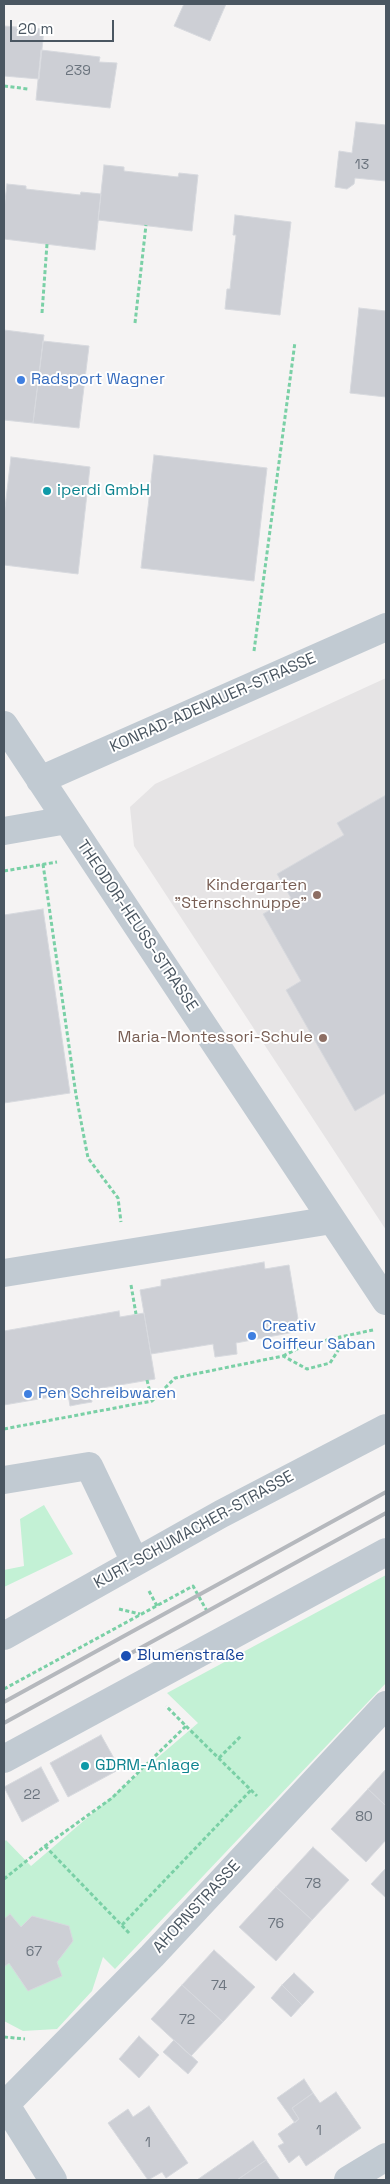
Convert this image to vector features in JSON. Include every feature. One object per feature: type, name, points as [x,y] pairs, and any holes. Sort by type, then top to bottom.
[{"type":"street","name":"KONRAD-ADENAUER-STRASSE","points":[[40,780],[386,627]]},
{"type":"street","name":"THEODOR-HEUSS-STRASSE","points":[[4,725],[386,1301]]},
{"type":"street","points":[[4,831],[67,820]]},
{"type":"street","points":[[4,1273],[332,1220]]},
{"type":"street","name":"KURT-SCHUMACHER-STRASSE","points":[[4,1636],[140,1572],[386,1428]]},
{"type":"street","points":[[4,1480],[89,1466],[140,1572]]},
{"type":"street","points":[[4,1759],[386,1552]]},
{"type":"street","name":"AHORNSTRASSE","points":[[4,2104],[152,1956],[386,1704]]},
{"type":"street","points":[[4,2104],[53,2180]]},
{"type":"street","points":[[348,2180],[380,2167]]},
{"type":"path","points":[[4,86],[28,89]]},
{"type":"path","points":[[135,323],[146,225]]},
{"type":"path","points":[[42,313],[47,244]]},
{"type":"path","points":[[250,687],[295,342]]},
{"type":"path","points":[[4,871],[91,856]]},
{"type":"path","points":[[43,864],[76,1095],[88,1158],[118,1198],[126,1254]]},
{"type":"path","points":[[4,1429],[152,1401],[175,1378],[284,1356],[305,1345],[377,1329]]},
{"type":"path","points":[[284,1356],[307,1369],[330,1363],[339,1349],[340,1337]]},
{"type":"path","points":[[147,1380],[152,1401]]},
{"type":"path","points":[[140,1572],[157,1606]]},
{"type":"path","points":[[4,1689],[193,1586]]},
{"type":"path","points":[[114,1608],[140,1614]]},
{"type":"path","points":[[143,1683],[246,1785]]},
{"type":"path","points":[[4,1879],[45,1846],[112,1798],[186,1726]]},
{"type":"path","points":[[219,1758],[242,1735]]},
{"type":"path","points":[[122,1925],[251,1790]]},
{"type":"path","points":[[45,1846],[152,1956]]},
{"type":"shaded area","name":"Maria-Montessori-Schule","points":[[386,678],[386,1230],[134,846],[130,807],[155,784]]},
{"type":"green space","points":[[44,1505],[73,1554],[4,1587],[4,1570],[24,1566],[20,1519]]},
{"type":"green space","points":[[386,1575],[386,1683],[115,1969],[103,1957],[92,1991],[57,2029],[23,2031],[4,2021],[4,1842],[6,1840],[31,1866],[198,1723],[167,1693]]},
{"type":"building","points":[[184,4],[226,4],[210,41],[174,26]]},
{"type":"building","points":[[4,26],[44,29],[39,79],[4,76]]},
{"type":"building","points":[[41,50],[100,57],[99,62],[117,63],[110,108],[36,100]]},
{"type":"building","points":[[356,122],[386,125],[386,181],[355,178],[354,184],[347,189],[335,187],[339,151],[352,153]]},
{"type":"building","points":[[104,165],[124,167],[124,171],[178,177],[179,173],[198,175],[192,231],[98,220]]},
{"type":"building","points":[[7,184],[26,186],[26,189],[80,195],[81,192],[101,194],[95,250],[4,239],[4,209]]},
{"type":"building","points":[[235,215],[291,222],[280,315],[225,309],[227,289],[230,289],[236,235],[233,235]]},
{"type":"building","points":[[359,308],[386,311],[386,397],[350,393]]},
{"type":"building","name":"Radsport Wagner","points":[[4,330],[44,335],[33,423],[4,420]]},
{"type":"building","points":[[43,341],[89,346],[79,428],[33,423]]},
{"type":"building","points":[[154,455],[267,468],[254,581],[141,568]]},
{"type":"building","name":"iperdi GmbH","points":[[11,457],[90,467],[78,574],[4,565],[4,516]]},
{"type":"building","points":[[386,795],[386,1093],[355,1111],[286,990],[301,981],[263,914],[291,898],[277,874],[344,835],[337,823]]},
{"type":"building","points":[[43,909],[70,1093],[4,1103],[4,915]]},
{"type":"building","points":[[264,1262],[265,1269],[289,1265],[300,1331],[236,1343],[237,1354],[215,1357],[213,1344],[151,1354],[140,1290],[161,1286],[161,1280]]},
{"type":"building","points":[[119,1311],[120,1317],[144,1313],[155,1379],[90,1390],[92,1402],[70,1406],[68,1394],[4,1405],[4,1331]]},
{"type":"building","name":"GDRM-Anlage","points":[[101,1735],[120,1769],[68,1797],[50,1763]]},
{"type":"building","points":[[41,1767],[59,1801],[22,1822],[4,1787]]},
{"type":"building","points":[[386,1769],[386,1806],[368,1789]]},
{"type":"building","points":[[368,1789],[386,1806],[386,1840],[366,1862],[331,1829]]},
{"type":"building","points":[[313,1847],[349,1880],[312,1920],[276,1887]]},
{"type":"building","points":[[386,1868],[386,1898],[371,1884]]},
{"type":"building","points":[[276,1887],[312,1920],[276,1961],[239,1927]]},
{"type":"building","points":[[10,1914],[21,1927],[32,1916],[69,1926],[73,1941],[57,1962],[62,1976],[28,1991],[9,1963],[4,1967],[4,1919]]},
{"type":"building","points":[[214,1950],[255,1987],[223,2022],[182,1985]]},
{"type":"building","points":[[294,1973],[314,1992],[302,2005],[282,1985]]},
{"type":"building","points":[[182,1985],[223,2022],[191,2056],[151,2019]]},
{"type":"building","points":[[282,1985],[302,2005],[291,2017],[271,1998]]},
{"type":"building","points":[[139,2036],[159,2055],[139,2078],[119,2059]]},
{"type":"building","points":[[174,2040],[198,2062],[188,2074],[163,2052]]},
{"type":"building","points":[[304,2079],[313,2093],[292,2108],[299,2119],[295,2123],[277,2098]]},
{"type":"building","points":[[336,2092],[361,2128],[306,2166],[299,2155],[289,2163],[278,2146],[284,2143],[278,2134],[299,2119],[292,2108],[313,2093],[320,2103]]},
{"type":"building","points":[[149,2106],[188,2163],[166,2178],[162,2172],[148,2180],[108,2123],[128,2109],[133,2117]]},
{"type":"building","points":[[253,2141],[266,2160],[237,2180],[197,2180]]},
{"type":"building","points":[[266,2160],[280,2180],[237,2180]]},
{"type":"railway","points":[[4,1702],[386,1492]]},
{"type":"railway","points":[[4,1723],[386,1513]]},
{"type":"place","name":"Radsport Wagner","points":[[21,380]]},
{"type":"place","name":"iperdi GmbH","points":[[47,491]]},
{"type":"place","name":"Kindergarten \"Sternschnuppe\"","points":[[317,895]]},
{"type":"place","name":"Maria-Montessori-Schule","points":[[323,1038]]},
{"type":"place","name":"Creativ Coiffeur Saban","points":[[252,1336]]},
{"type":"place","name":"Pen Schreibwaren","points":[[28,1394]]},
{"type":"place","name":"Blumenstraße","points":[[126,1656]]},
{"type":"place","name":"GDRM-Anlage","points":[[85,1766]]}]
